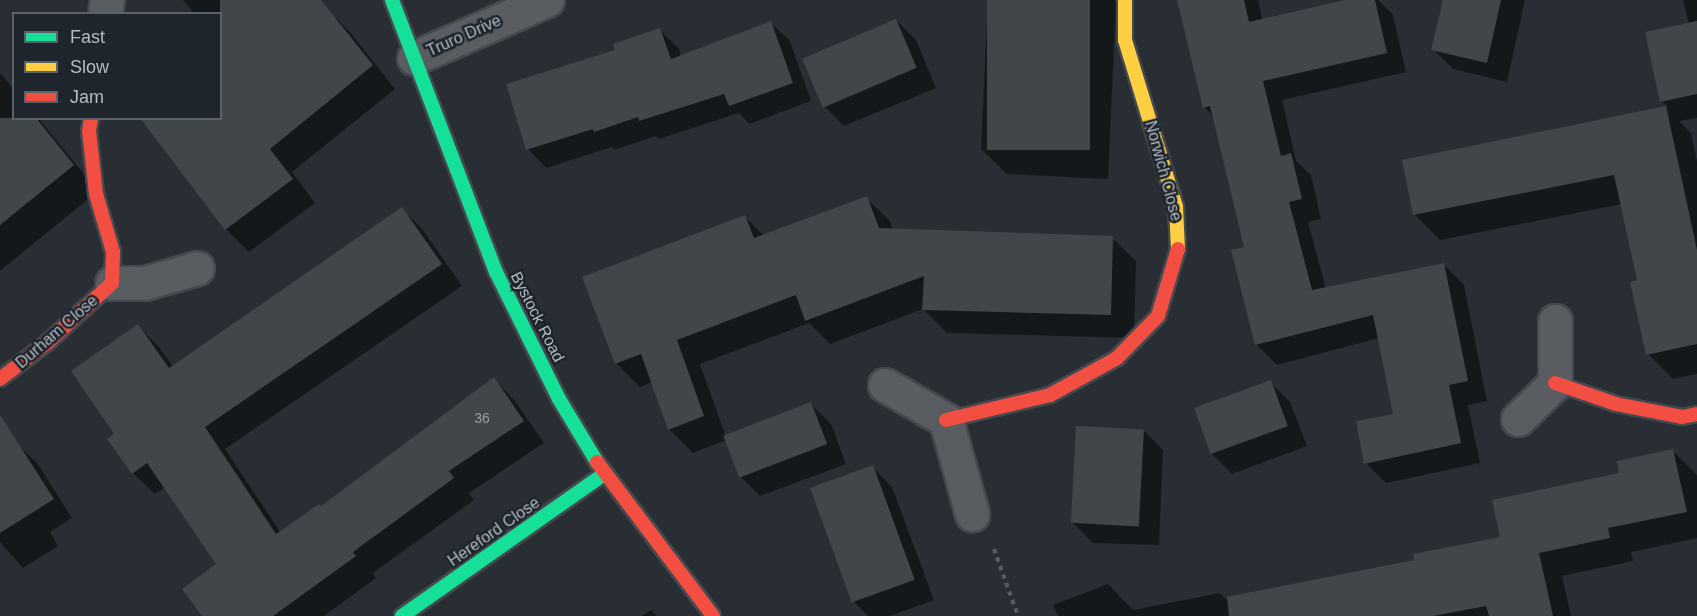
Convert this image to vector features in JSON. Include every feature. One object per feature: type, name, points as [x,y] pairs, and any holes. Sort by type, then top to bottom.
[{"type":"street","name":"Bystock Road","points":[[392,0],[496,272],[559,399],[604,474],[714,616]]},
{"type":"street","name":"Truro Drive","points":[[414,58],[547,0]]},
{"type":"street","name":"Norwich Close","points":[[946,420],[1050,394],[1117,358],[1158,316],[1180,244],[1176,207],[1125,40],[1125,0]]},
{"type":"street","name":"Durham Close","points":[[91,120],[89,131],[96,194],[113,252],[112,283]]},
{"type":"street","name":"Durham Close","points":[[0,379],[47,343],[112,283],[145,283],[197,268]]},
{"type":"street","points":[[1518,419],[1555,383],[1555,321]]},
{"type":"street","points":[[1555,383],[1616,404],[1682,417],[1697,414]]},
{"type":"street","points":[[885,385],[946,420],[972,514]]},
{"type":"street","name":"Hereford Close","points":[[402,616],[604,474]]},
{"type":"path","points":[[972,514],[988,531],[1018,616]]},
{"type":"building","points":[[220,0],[321,0],[373,65],[270,149],[293,179],[225,230],[142,120],[222,120],[222,12],[220,12]]},
{"type":"building","points":[[987,0],[1090,0],[1090,150],[987,150]]},
{"type":"building","points":[[1177,0],[1244,0],[1249,22],[1345,0],[1375,0],[1387,53],[1263,81],[1281,156],[1291,153],[1302,199],[1289,202],[1312,290],[1444,263],[1468,381],[1449,385],[1461,443],[1364,464],[1356,421],[1393,414],[1373,315],[1255,345],[1231,250],[1244,247],[1210,106],[1203,108]]},
{"type":"building","points":[[1443,0],[1501,0],[1487,63],[1431,50]]},
{"type":"building","points":[[896,19],[917,68],[823,108],[802,59]]},
{"type":"building","points":[[771,21],[793,83],[729,106],[724,94],[639,121],[638,117],[594,132],[593,129],[526,150],[506,84],[615,50],[613,44],[660,28],[671,59]]},
{"type":"building","points":[[1697,21],[1697,94],[1660,102],[1645,32]]},
{"type":"building","points":[[1666,106],[1697,250],[1697,344],[1646,355],[1630,282],[1637,280],[1614,175],[1413,215],[1402,160]]},
{"type":"building","points":[[0,118],[38,120],[74,165],[0,225]]},
{"type":"building","points":[[867,196],[879,228],[1113,236],[1111,315],[922,310],[924,276],[805,321],[796,295],[677,340],[704,416],[668,430],[641,354],[615,364],[582,277],[745,215],[754,238]]},
{"type":"building","points":[[402,207],[442,264],[205,427],[276,534],[319,504],[321,506],[494,377],[524,421],[449,471],[454,478],[353,552],[356,556],[273,616],[202,616],[182,589],[216,564],[147,463],[132,474],[107,439],[114,434],[71,371],[138,324],[169,368]]},
{"type":"building","points":[[1271,380],[1288,426],[1211,454],[1194,408]]},
{"type":"building","points":[[811,402],[827,444],[739,478],[723,436]]},
{"type":"building","points":[[0,415],[54,499],[0,533]]},
{"type":"building","points":[[1076,426],[1144,430],[1139,526],[1071,523]]},
{"type":"building","points":[[1673,449],[1687,512],[1608,528],[1610,538],[1539,553],[1553,616],[1489,616],[1486,606],[1433,616],[1229,616],[1227,597],[1414,560],[1413,554],[1500,537],[1492,500],[1619,473],[1617,461]]},
{"type":"building","points":[[873,465],[915,580],[852,603],[810,488]]},
{"type":"traffic: fast","points":[[392,0],[496,272],[559,399],[597,462]]},
{"type":"traffic: fast","points":[[402,616],[604,474]]},
{"type":"traffic: slow","points":[[1125,0],[1125,40],[1176,207],[1178,249]]},
{"type":"traffic: jam","points":[[0,379],[47,343],[112,283],[113,252],[96,194],[89,131],[91,120]]},
{"type":"traffic: jam","points":[[946,420],[1050,395],[1117,358],[1158,316],[1178,249]]},
{"type":"traffic: jam","points":[[1555,383],[1616,404],[1682,417],[1697,414]]},
{"type":"traffic: jam","points":[[597,462],[713,616]]}]
